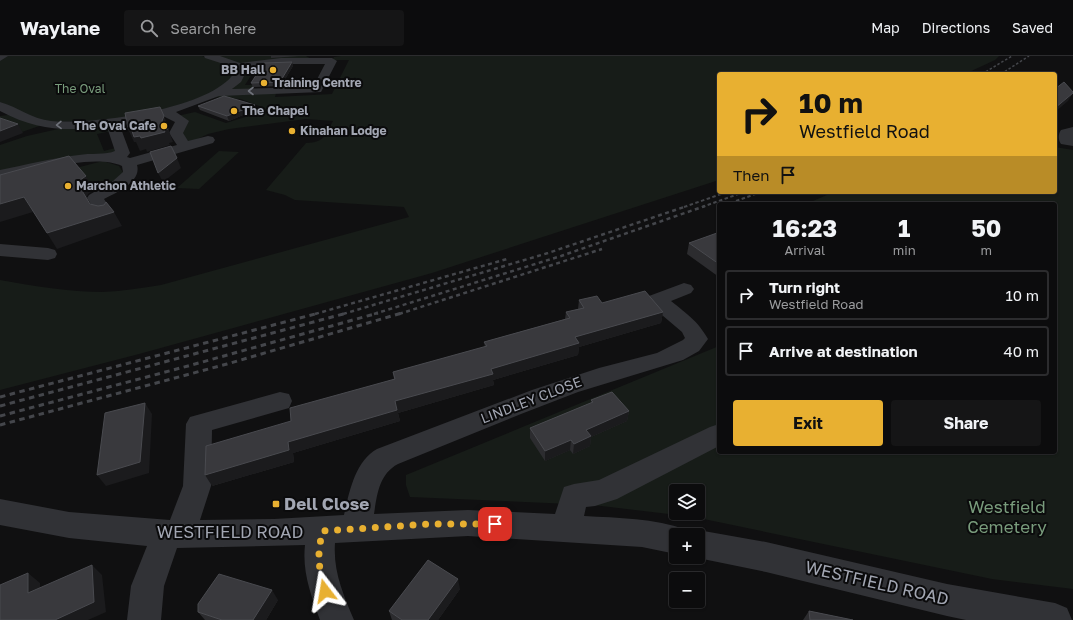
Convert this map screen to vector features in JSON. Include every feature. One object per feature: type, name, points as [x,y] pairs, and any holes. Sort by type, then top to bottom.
[{"type":"street","points":[[209,56],[238,66],[281,61],[332,61],[318,90],[218,93]]},
{"type":"street","points":[[311,60],[336,56]]},
{"type":"street","points":[[0,106],[17,115],[51,125],[112,123],[166,112],[218,93],[237,80],[242,74],[242,70],[238,66]]},
{"type":"street","points":[[166,112],[182,121],[176,133],[182,142]]},
{"type":"street","points":[[112,123],[123,153],[118,159]]},
{"type":"street","points":[[1073,131],[1066,133],[1066,141],[1073,142]]},
{"type":"street","points":[[0,188],[118,159],[208,140]]},
{"type":"street","points":[[0,175],[80,159],[118,159],[131,168],[130,174],[120,184],[95,198],[106,214]]},
{"type":"street","points":[[0,250],[48,254]]},
{"type":"street","name":"LINDLEY CLOSE","points":[[356,529],[368,480],[374,469],[383,460],[397,452],[590,378],[655,361],[686,350],[697,339],[691,328],[656,300],[684,290]]},
{"type":"street","points":[[143,620],[145,593],[153,563],[174,534],[196,486],[199,424],[280,401]]},
{"type":"street","points":[[566,528],[574,496],[595,494],[607,490],[717,435]]},
{"type":"street","name":"WESTFIELD ROAD","points":[[0,512],[69,525],[174,534],[323,531],[468,523],[642,533],[669,539]]},
{"type":"street","points":[[323,531],[318,547],[320,569],[325,591],[337,620]]},
{"type":"street","name":"WESTFIELD ROAD","points":[[705,545],[947,600],[1055,620]]},
{"type":"green space","name":"The Oval","points":[[5,56],[202,56],[223,62],[238,70],[223,89],[174,107],[112,120],[52,122],[37,119],[0,102],[0,58]]},
{"type":"green space","points":[[214,56],[306,56],[313,60],[241,65]]},
{"type":"green space","points":[[999,56],[995,60],[969,72],[717,72],[717,181],[432,273],[139,354],[0,390],[0,280],[90,292],[118,291],[161,285],[409,217],[404,207],[295,200],[285,195],[266,190],[306,143],[321,140],[324,137],[333,121],[306,119],[229,129],[208,134],[189,143],[183,135],[177,116],[195,112],[226,123],[252,115],[262,107],[241,99],[212,97],[226,94],[276,93],[275,97],[332,94],[349,60],[332,60],[334,57]]},
{"type":"green space","points":[[267,65],[261,74],[252,74],[245,85],[254,85],[251,90],[231,90],[244,76],[243,66]]},
{"type":"green space","points":[[8,115],[42,125],[22,132],[0,126],[0,116]]},
{"type":"green space","points":[[67,127],[108,127],[111,131],[97,134],[104,151],[115,148],[115,152],[0,173],[0,145],[27,136]]},
{"type":"green space","name":"Westfield Cemetery","points":[[1057,147],[1073,150],[1073,589],[992,579],[705,519],[705,484],[669,484],[669,514],[593,505],[410,497],[406,485],[406,475],[717,347],[717,454],[1057,454],[1057,202],[811,202],[829,194],[1057,194]]},
{"type":"green space","points":[[219,151],[239,152],[199,189],[177,188]]},
{"type":"green space","points":[[103,161],[119,166],[124,174],[96,193],[76,168]]},
{"type":"building","points":[[292,62],[280,82],[251,83],[264,63]]},
{"type":"building","points":[[1064,82],[1073,93],[1057,106],[1057,87]]},
{"type":"building","points":[[224,96],[255,105],[227,116],[198,106]]},
{"type":"building","points":[[160,107],[164,116],[162,121],[168,129],[164,130],[165,132],[141,138],[140,136],[134,137],[131,128],[128,129],[125,113]]},
{"type":"building","points":[[0,118],[18,124],[0,131]]},
{"type":"building","points":[[171,146],[177,158],[158,173],[150,152]]},
{"type":"building","points":[[69,156],[86,176],[80,180],[78,184],[90,204],[98,206],[104,205],[106,202],[114,212],[47,233],[24,197],[0,204],[0,175]]},
{"type":"building","points":[[717,233],[717,263],[689,243]]},
{"type":"building","points":[[645,291],[663,312],[575,337],[579,343],[491,369],[493,374],[395,401],[397,410],[288,442],[289,450],[205,475],[206,446],[291,421],[290,408],[395,379],[393,372],[487,346],[484,342],[570,318],[566,312],[584,308],[579,300],[597,296],[602,303]]},
{"type":"building","points":[[612,392],[629,411],[586,430],[591,436],[574,444],[571,440],[545,451],[530,428],[593,402],[591,400]]},
{"type":"building","points":[[145,403],[140,462],[97,475],[105,413]]},
{"type":"building","points":[[428,560],[458,579],[428,620],[402,620],[389,611]]},
{"type":"building","points":[[92,565],[94,602],[55,620],[0,620],[0,585],[28,573],[28,593]]},
{"type":"building","points":[[219,574],[272,590],[253,620],[222,620],[198,612],[198,604]]},
{"type":"building","points":[[809,611],[853,620],[810,620]]},
{"type":"railway","points":[[985,72],[1012,56]]},
{"type":"railway","points":[[1004,72],[1029,56]]},
{"type":"railway","points":[[684,207],[721,194]]},
{"type":"railway","points":[[702,207],[738,194]]},
{"type":"railway","points":[[736,201],[755,194]]},
{"type":"railway","points":[[343,314],[548,253],[687,206]]},
{"type":"railway","points":[[374,314],[561,256],[705,206]]},
{"type":"railway","points":[[399,314],[602,249]]},
{"type":"railway","points":[[315,314],[507,259]]},
{"type":"railway","points":[[0,397],[319,313]]},
{"type":"railway","points":[[0,406],[347,313]]},
{"type":"railway","points":[[0,416],[378,313]]},
{"type":"railway","points":[[0,425],[227,364],[402,313]]},
{"type":"place","name":"BB Hall","points":[[273,70]]},
{"type":"place","name":"Training Centre","points":[[264,83]]},
{"type":"place","name":"The Chapel","points":[[234,111]]},
{"type":"place","name":"The Oval Cafe","points":[[164,126]]},
{"type":"place","name":"Kinahan Lodge","points":[[292,131]]},
{"type":"place","name":"Marchon Athletic","points":[[68,186]]},
{"type":"place","name":"Dell Close","points":[[276,504]]},
{"type":"route","points":[[325,591],[320,569],[318,547],[323,531],[430,524],[495,524]]}]
